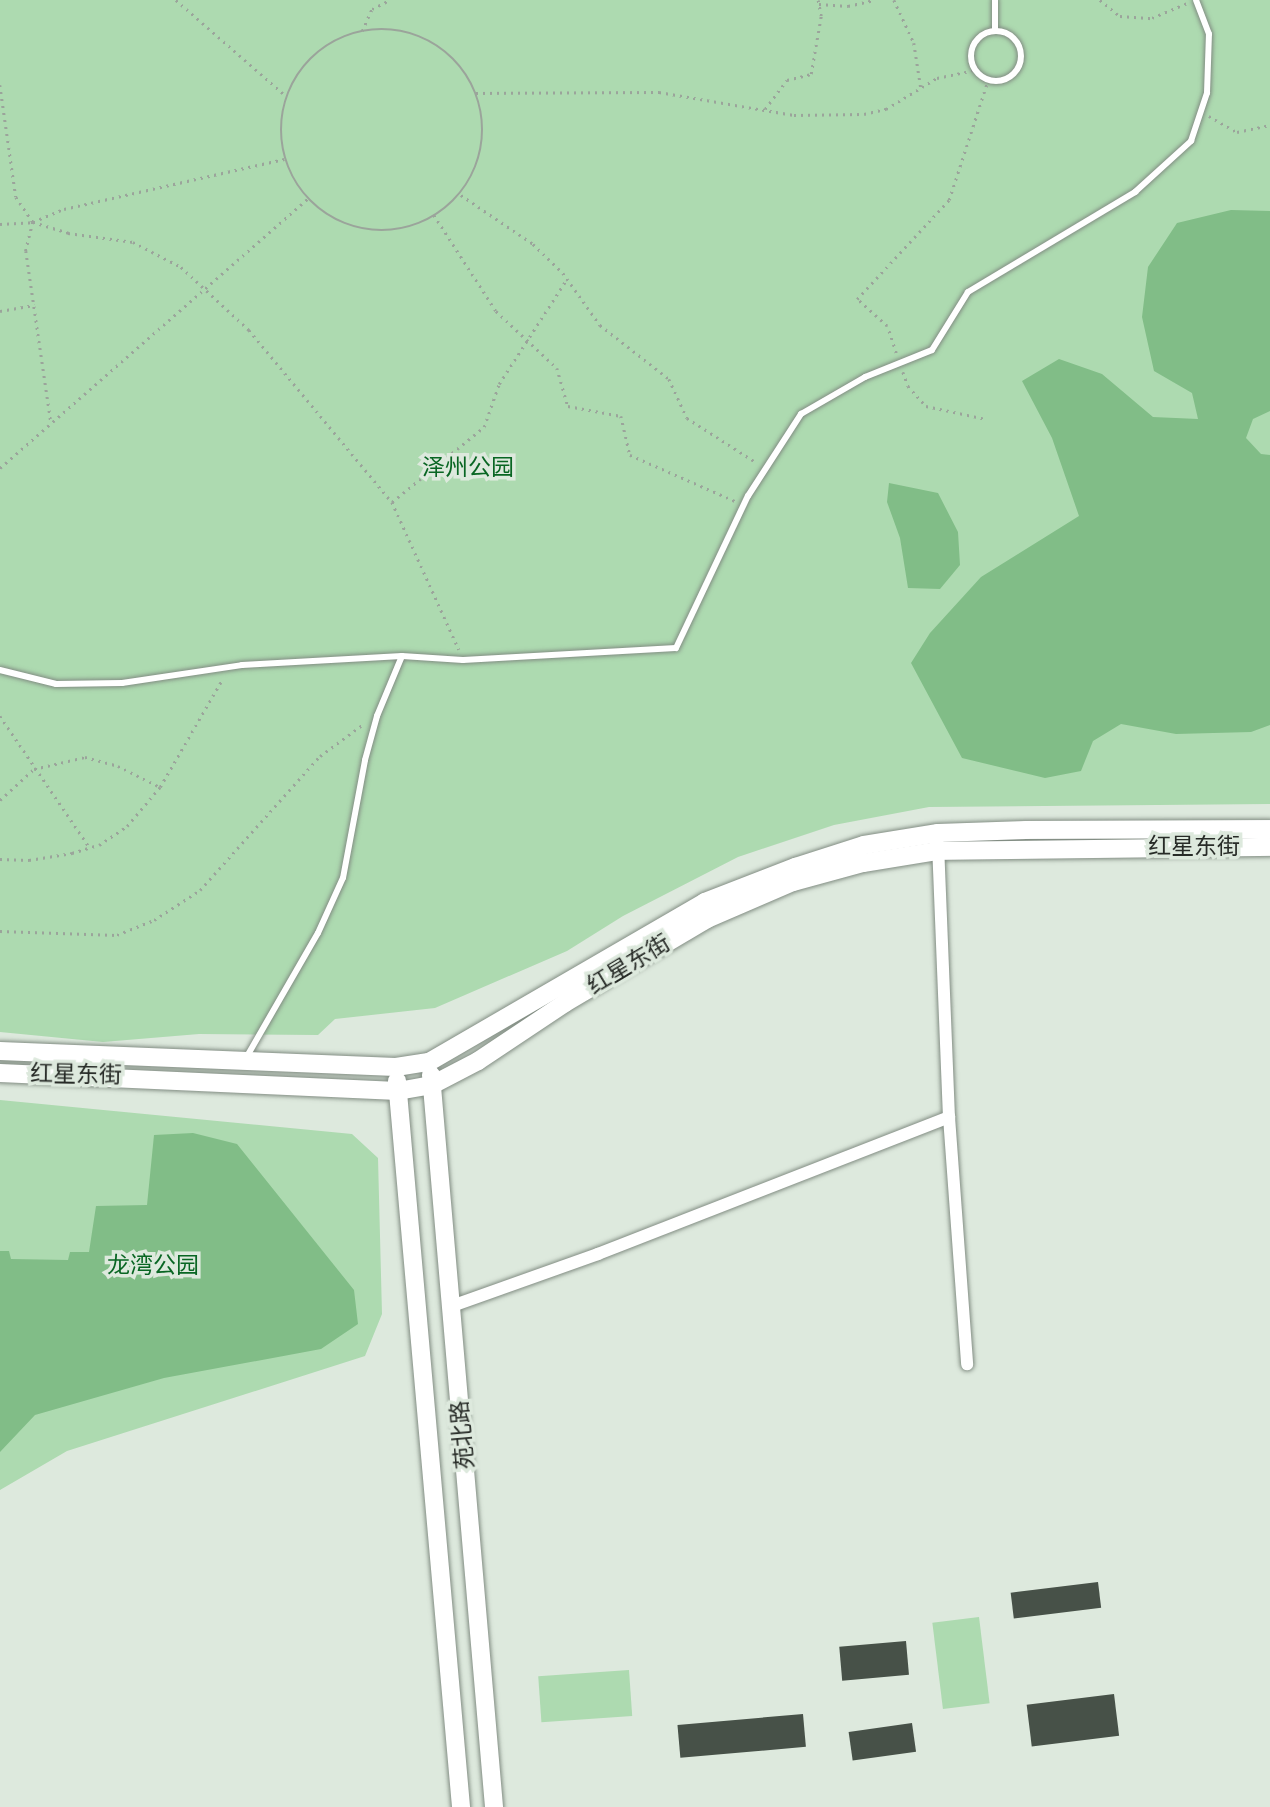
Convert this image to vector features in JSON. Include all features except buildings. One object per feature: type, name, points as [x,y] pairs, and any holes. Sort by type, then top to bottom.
[{"type":"main road","name":"红星东街","points":[[0,1051],[396,1067],[429,1062],[705,902],[795,866],[864,845],[1270,829]]},
{"type":"main road","name":"红星东街","points":[[0,1073],[398,1091],[432,1086],[478,1061],[565,1003],[707,919],[793,882],[938,842],[1270,846]]},
{"type":"main road","name":"苑北路","points":[[429,1062],[494,1807]]},
{"type":"main road","name":"苑北路","points":[[396,1067],[461,1807]]},
{"type":"street","points":[[938,842],[949,1117],[967,1364]]},
{"type":"street","points":[[452,1306],[598,1254],[949,1117]]},
{"type":"lane","points":[[995,0],[995,30]]},
{"type":"lane","points":[[0,670],[56,684],[109,683],[228,667],[402,656],[463,660],[676,648],[743,505],[801,414],[865,377],[932,350],[968,292],[1135,192],[1191,141],[1207,93],[1209,34],[1194,0]]},
{"type":"lane","points":[[995,30],[1011,35],[1022,56],[1011,76],[988,80],[974,70],[973,44],[995,30]]},
{"type":"lane","points":[[244,1062],[318,933],[343,878],[377,716],[402,656]]},
{"type":"path","points":[[176,0],[286,96]]},
{"type":"path","points":[[362,31],[372,9],[390,0]]},
{"type":"path","points":[[764,110],[787,80],[811,74],[821,16],[818,2],[848,6],[874,0]]},
{"type":"path","points":[[894,0],[914,43],[921,88]]},
{"type":"path","points":[[1100,0],[1120,16],[1152,18],[1194,0]]},
{"type":"path","points":[[385,28],[416,34],[435,44],[466,72],[476,93],[484,136],[475,170],[460,194],[434,215],[394,230],[358,228],[326,215],[308,198],[284,159],[280,128],[286,96],[301,68],[324,46],[362,31],[385,28]]},
{"type":"path","points":[[476,93],[659,92],[794,115],[864,114],[886,109],[937,78],[974,70]]},
{"type":"path","points":[[986,419],[926,406],[908,386],[887,326],[858,299],[949,200],[988,80]]},
{"type":"path","points":[[0,85],[16,197],[33,222],[68,233],[133,242],[181,267],[249,330],[391,502],[445,612],[463,660]]},
{"type":"path","points":[[1200,111],[1237,132],[1270,125]]},
{"type":"path","points":[[0,224],[33,222],[64,209],[284,159]]},
{"type":"path","points":[[460,194],[533,244],[567,279],[600,325],[669,379],[687,418],[766,468]]},
{"type":"path","points":[[0,468],[308,198]]},
{"type":"path","points":[[434,215],[496,311],[557,368],[568,406],[621,416],[630,455],[743,505]]},
{"type":"path","points":[[33,222],[26,251],[51,423]]},
{"type":"path","points":[[391,502],[484,427],[499,384],[526,337],[567,279]]},
{"type":"path","points":[[0,312],[34,305]]},
{"type":"path","points":[[0,859],[29,860],[90,848],[127,826],[160,787],[228,667]]},
{"type":"path","points":[[0,716],[90,848]]},
{"type":"path","points":[[0,931],[117,935],[154,920],[200,890],[320,756],[377,716]]},
{"type":"path","points":[[0,800],[34,769],[85,757],[118,766],[160,787]]},
{"type":"green space","name":"泽州公园","points":[[0,0],[1270,0],[1270,804],[929,807],[834,825],[738,857],[623,916],[567,951],[435,1008],[335,1019],[318,1035],[199,1034],[103,1042],[0,1032]]},
{"type":"green space","name":"龙湾公园","points":[[0,1100],[352,1134],[378,1158],[382,1314],[365,1356],[67,1451],[0,1490]]},
{"type":"green space","points":[[979,1617],[990,1703],[943,1709],[932,1623]]},
{"type":"green space","points":[[629,1670],[632,1716],[541,1722],[538,1676]]},
{"type":"shaded area","points":[[1231,210],[1270,211],[1270,411],[1253,419],[1246,438],[1261,454],[1270,455],[1270,725],[1251,732],[1176,734],[1121,724],[1093,741],[1081,771],[1045,778],[962,758],[911,663],[930,633],[981,577],[1079,516],[1052,438],[1022,381],[1059,359],[1102,374],[1153,417],[1198,419],[1192,393],[1154,371],[1142,317],[1148,267],[1177,223]]},
{"type":"shaded area","points":[[889,483],[938,493],[958,532],[960,565],[940,589],[908,588],[900,538],[887,502]]},
{"type":"shaded area","points":[[193,1133],[237,1144],[354,1290],[358,1324],[321,1349],[164,1378],[35,1415],[0,1452],[0,1251],[9,1251],[11,1259],[68,1260],[70,1252],[89,1252],[96,1206],[147,1205],[154,1135]]}]
